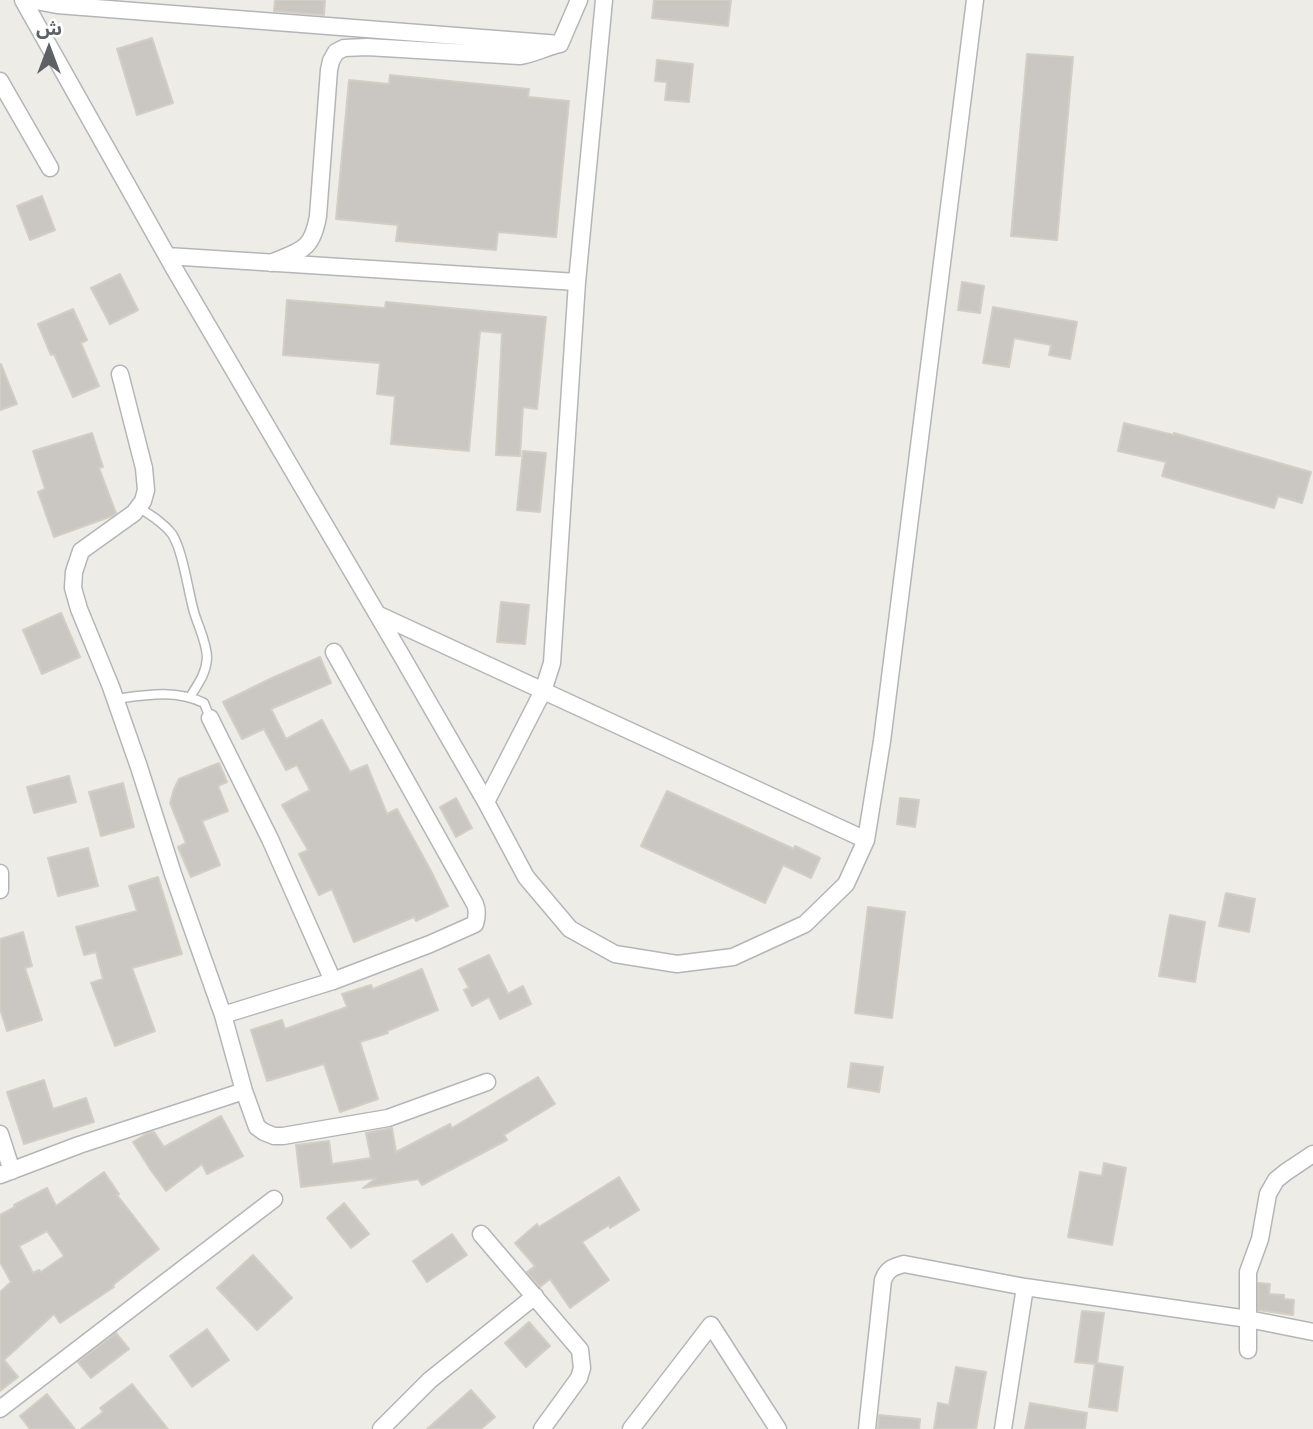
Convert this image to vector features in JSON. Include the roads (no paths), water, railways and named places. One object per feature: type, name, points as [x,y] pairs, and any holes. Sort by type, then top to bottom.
[{"type":"street","points":[[23,0],[167,256],[486,802],[526,877],[570,929],[615,954],[677,964],[733,957],[805,924],[846,884],[866,840],[882,741],[975,0]]},
{"type":"street","points":[[31,0],[57,5],[560,44]]},
{"type":"street","points":[[560,44],[579,0]]},
{"type":"street","points":[[486,802],[542,691],[552,663],[578,282],[604,0]]},
{"type":"street","points":[[271,263],[308,245],[315,233],[329,71],[336,52],[344,48],[367,47],[520,56],[560,44]]},
{"type":"street","points":[[0,81],[50,168]]},
{"type":"street","points":[[167,256],[578,282]]},
{"type":"street","points":[[120,374],[144,468],[146,491],[143,501],[134,513],[81,551],[74,572],[73,588],[139,767],[173,874],[223,1015],[257,1127],[274,1136],[283,1136],[388,1118],[487,1082]]},
{"type":"street","points":[[377,614],[866,840]]},
{"type":"street","points":[[223,1015],[333,981],[475,924],[475,904],[334,652]]},
{"type":"street","points":[[210,718],[270,839],[333,981]]},
{"type":"street","points":[[0,873],[0,890]]},
{"type":"street","points":[[0,1135],[6,1173],[79,1145],[244,1091]]},
{"type":"street","points":[[1248,1350],[1248,1272],[1260,1239],[1268,1194],[1276,1180],[1313,1154]]},
{"type":"street","points":[[0,1409],[274,1199]]},
{"type":"street","points":[[481,1234],[580,1350],[582,1360],[579,1378],[542,1429]]},
{"type":"street","points":[[867,1429],[883,1280],[886,1272],[893,1266],[904,1264],[1025,1287],[1313,1332]]},
{"type":"street","points":[[1003,1429],[1025,1287]]},
{"type":"street","points":[[381,1429],[430,1380],[535,1296]]},
{"type":"street","points":[[631,1429],[711,1325],[778,1429]]},
{"type":"lane","points":[[138,507],[163,525],[175,540],[206,648],[206,669],[190,696]]},
{"type":"lane","points":[[115,699],[158,694],[190,696],[204,703],[210,718]]}]
